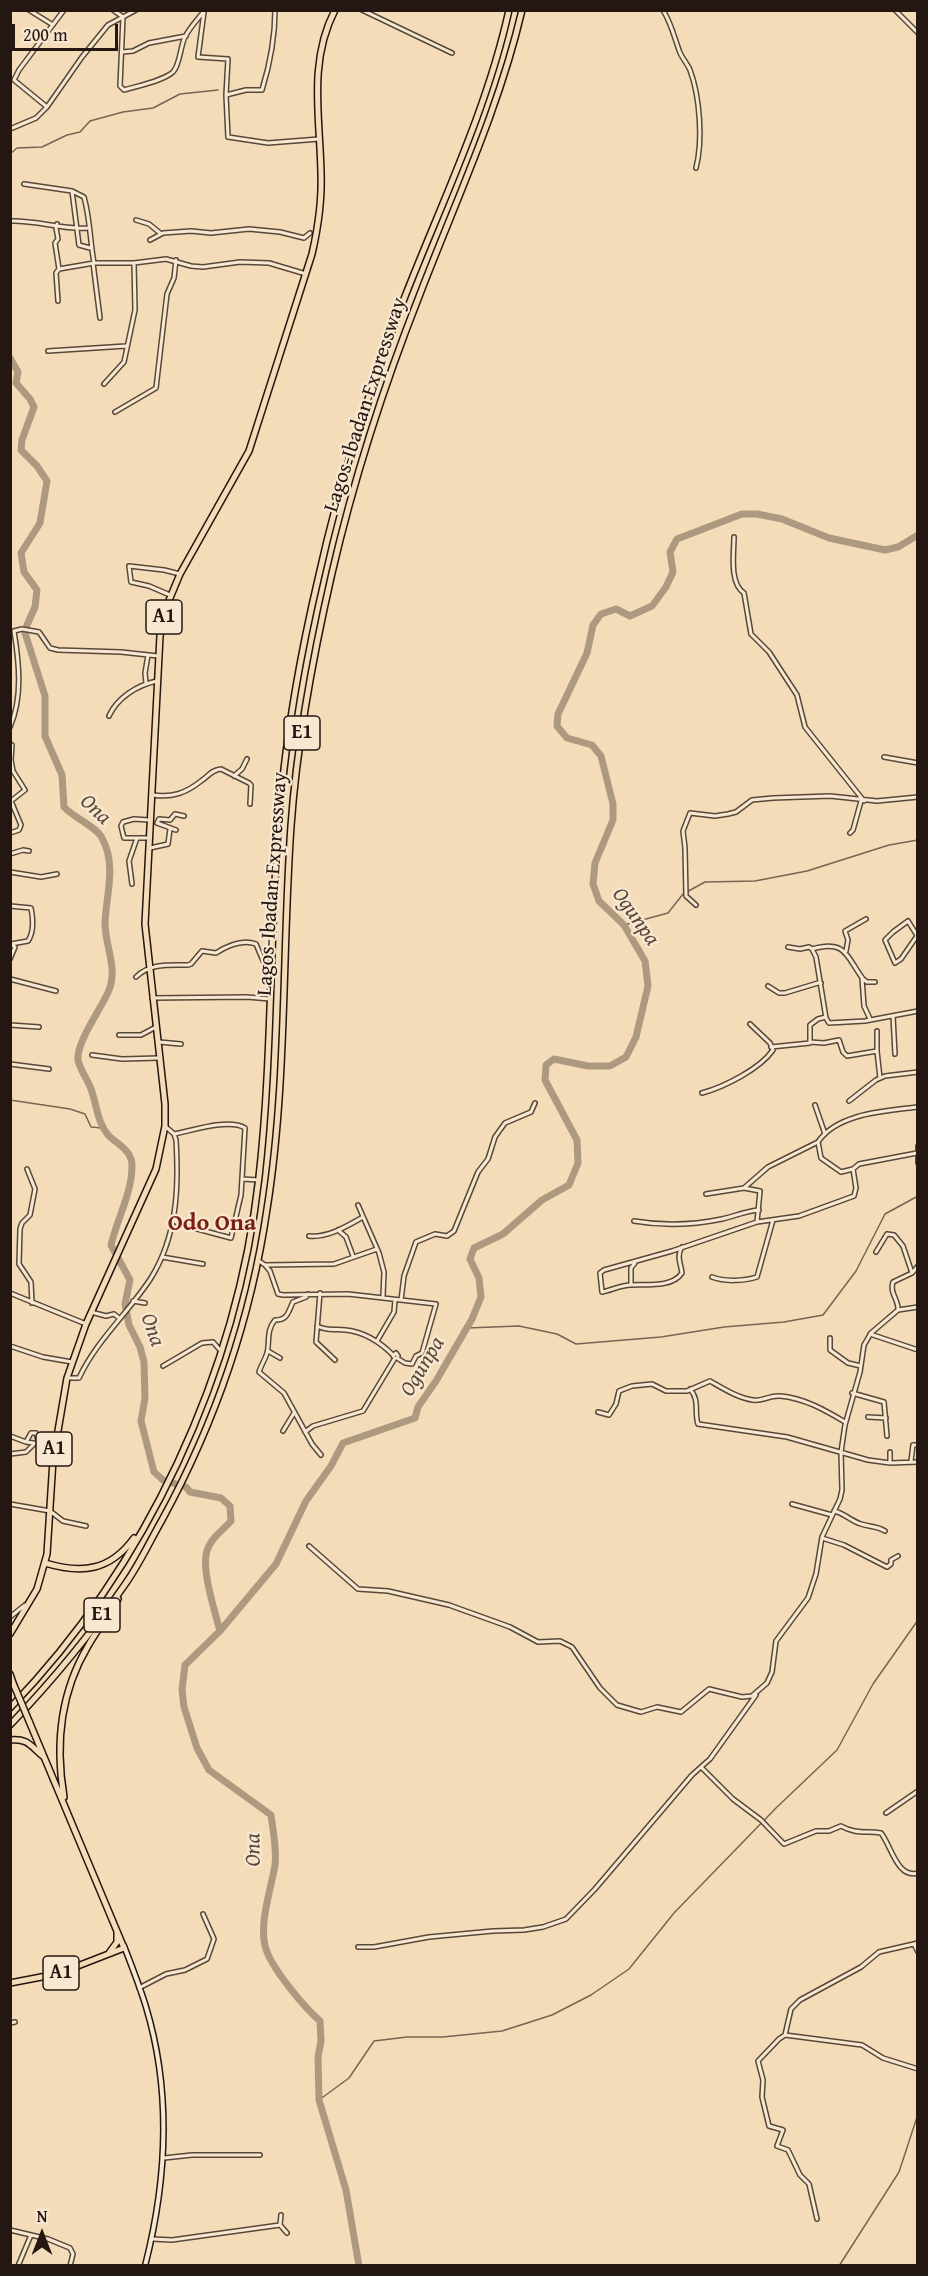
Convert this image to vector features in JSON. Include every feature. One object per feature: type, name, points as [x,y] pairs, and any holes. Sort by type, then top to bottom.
[{"type":"highway","name":"A1","points":[[10,1634],[37,1589],[45,1563],[49,1542],[55,1446],[67,1378],[91,1312],[156,1169],[165,1126],[165,1104],[148,968],[145,924],[158,656],[163,621],[170,595],[180,574],[249,451],[306,274],[316,236],[320,207],[321,172],[316,97],[318,68],[325,33],[335,10]]},
{"type":"highway","name":"Lagos-Ibadan Expressway","points":[[10,1708],[47,1668],[93,1609],[150,1515],[189,1436],[221,1353],[242,1278],[259,1180],[282,792],[298,677],[326,543],[355,439],[376,375],[470,133],[493,69],[509,10]]},
{"type":"highway","name":"Lagos-Ibadan Expressway","points":[[10,1725],[64,1665],[127,1582],[177,1493],[202,1438],[243,1322],[267,1209],[274,1147],[293,800],[306,705],[325,605],[342,529],[372,427],[419,295],[494,106],[522,10]]},
{"type":"highway","points":[[45,1563],[75,1570],[89,1569],[106,1563],[123,1552],[150,1515]]},
{"type":"highway","points":[[66,1808],[59,1741],[65,1699],[73,1675],[87,1647],[127,1582]]},
{"type":"highway","points":[[10,1674],[124,1946]]},
{"type":"highway","points":[[10,1740],[27,1741],[45,1758]]},
{"type":"highway","name":"A1","points":[[108,1955],[117,1942],[117,1930]]},
{"type":"highway","name":"A1","points":[[10,1983],[57,1974],[122,1950],[124,1946]]},
{"type":"main road","points":[[124,1946],[146,2007],[159,2062],[164,2105],[164,2158],[152,2239],[145,2265]]},
{"type":"street","points":[[29,10],[53,25]]},
{"type":"street","points":[[47,107],[14,80],[64,10]]},
{"type":"street","points":[[113,10],[123,17]]},
{"type":"street","points":[[10,129],[36,118],[47,107],[108,25],[136,10]]},
{"type":"street","points":[[226,95],[246,90],[262,90],[270,61],[275,10]]},
{"type":"street","points":[[362,10],[452,53]]},
{"type":"street","points":[[663,10],[690,70],[696,94],[700,151],[696,168]]},
{"type":"street","points":[[895,10],[918,33]]},
{"type":"street","points":[[123,17],[120,86],[124,90],[173,72],[186,36],[204,11]]},
{"type":"street","points":[[204,11],[198,57],[228,59],[226,95],[228,134],[231,139],[268,143],[319,139]]},
{"type":"street","points":[[122,52],[133,51],[149,43],[186,36]]},
{"type":"street","points":[[24,184],[72,191],[84,196],[100,318]]},
{"type":"street","points":[[72,191],[79,245],[90,248]]},
{"type":"street","points":[[136,220],[149,224],[160,233]]},
{"type":"street","points":[[10,221],[57,224],[76,229],[88,228]]},
{"type":"street","points":[[57,224],[56,243],[59,269],[56,273],[57,301]]},
{"type":"street","points":[[150,240],[160,233],[259,230],[304,238],[310,233]]},
{"type":"street","points":[[59,269],[94,263],[134,263],[166,259],[203,267],[240,262],[269,263],[306,274]]},
{"type":"street","points":[[115,412],[156,388],[167,294],[174,278],[176,260]]},
{"type":"street","points":[[104,384],[124,362],[135,310],[134,263]]},
{"type":"street","points":[[48,351],[126,346]]},
{"type":"street","points":[[734,537],[734,573],[740,590],[744,593],[746,616],[751,634],[769,652],[798,695],[805,727],[862,801]]},
{"type":"street","points":[[170,595],[149,586],[131,582],[129,566],[180,574]]},
{"type":"street","points":[[11,725],[17,700],[18,667],[12,631],[22,629],[39,632],[50,648],[57,650],[158,656]]},
{"type":"street","points":[[147,683],[145,673],[148,655]]},
{"type":"street","points":[[10,667],[18,667]]},
{"type":"street","points":[[109,717],[119,699],[147,683],[157,681]]},
{"type":"street","points":[[10,699],[17,700]]},
{"type":"street","points":[[10,744],[12,745],[11,760],[15,774],[25,790],[11,801],[21,825],[19,830],[10,833]]},
{"type":"street","points":[[884,757],[918,763]]},
{"type":"street","points":[[234,776],[242,769],[247,759]]},
{"type":"street","points":[[150,795],[170,797],[180,794],[191,789],[216,769],[221,769],[251,785],[250,804]]},
{"type":"street","points":[[10,778],[15,774]]},
{"type":"street","points":[[696,905],[686,896],[684,886],[683,831],[690,813],[728,814],[736,812],[752,800],[761,799],[830,796],[862,801],[918,797]]},
{"type":"street","points":[[850,833],[862,801]]},
{"type":"street","points":[[157,823],[159,819],[170,819],[175,814],[184,816]]},
{"type":"street","points":[[148,838],[123,838],[121,826],[123,822],[134,819],[157,823],[176,830]]},
{"type":"street","points":[[148,848],[168,844],[170,829]]},
{"type":"street","points":[[132,884],[129,861],[137,838]]},
{"type":"street","points":[[10,854],[23,850],[29,851]]},
{"type":"street","points":[[10,872],[41,877],[57,874]]},
{"type":"street","points":[[10,906],[31,908],[32,914],[31,937],[28,941],[11,944]]},
{"type":"street","points":[[846,951],[848,940],[845,931],[866,919]]},
{"type":"street","points":[[908,921],[917,936],[895,963],[885,940],[908,921]]},
{"type":"street","points":[[136,977],[148,968],[160,965],[188,965],[202,951],[216,953],[223,947],[233,947],[237,943],[246,942],[256,944],[264,963],[272,968]]},
{"type":"street","points":[[10,959],[15,947],[11,944]]},
{"type":"street","points":[[788,947],[793,949],[838,947],[846,951],[862,978],[867,982],[875,982]]},
{"type":"street","points":[[812,949],[816,957],[829,1023],[918,1011]]},
{"type":"street","points":[[862,978],[864,1006],[870,1019]]},
{"type":"street","points":[[10,979],[56,991]]},
{"type":"street","points":[[768,986],[779,993],[785,993],[821,983]]},
{"type":"street","points":[[152,998],[247,997],[270,999]]},
{"type":"street","points":[[893,1016],[895,1054]]},
{"type":"street","points":[[810,1042],[810,1025],[826,1017]]},
{"type":"street","points":[[10,1024],[39,1027]]},
{"type":"street","points":[[702,1093],[714,1090],[745,1073],[768,1057],[773,1050],[770,1043],[750,1024]]},
{"type":"street","points":[[119,1035],[141,1035],[156,1027]]},
{"type":"street","points":[[877,1031],[880,1078]]},
{"type":"street","points":[[771,1047],[839,1040],[847,1056],[877,1051]]},
{"type":"street","points":[[158,1042],[181,1044]]},
{"type":"street","points":[[92,1054],[122,1059],[160,1058]]},
{"type":"street","points":[[10,1064],[50,1069]]},
{"type":"street","points":[[849,1101],[880,1078],[918,1072]]},
{"type":"street","points":[[401,1300],[404,1276],[416,1242],[435,1234],[447,1236],[454,1231],[478,1172],[488,1159],[495,1137],[505,1123],[531,1112],[535,1103]]},
{"type":"street","points":[[815,1105],[825,1134]]},
{"type":"street","points":[[744,1188],[768,1167],[818,1142],[825,1134],[842,1123],[877,1111],[918,1107]]},
{"type":"street","points":[[173,1220],[179,1224],[231,1238],[243,1179],[245,1128],[224,1124],[174,1134]]},
{"type":"street","points":[[67,1378],[79,1378],[151,1278],[162,1257],[173,1220],[178,1181],[174,1134],[165,1126]]},
{"type":"street","points":[[818,1142],[821,1158],[841,1172],[853,1169],[859,1164],[917,1153]]},
{"type":"street","points":[[918,1146],[918,1162]]},
{"type":"street","points":[[27,1169],[35,1189],[30,1215],[22,1223],[20,1229],[19,1264],[31,1282],[32,1303]]},
{"type":"street","points":[[682,1247],[678,1257],[682,1273],[678,1278],[650,1286],[631,1285],[602,1292],[600,1273],[609,1268],[636,1262],[758,1222],[799,1216],[854,1196],[856,1188],[853,1169]]},
{"type":"street","points":[[243,1179],[259,1180]]},
{"type":"street","points":[[706,1194],[744,1188],[760,1191],[758,1222]]},
{"type":"street","points":[[358,1205],[384,1272],[383,1296]]},
{"type":"street","points":[[634,1221],[664,1226],[678,1225],[720,1220],[759,1210]]},
{"type":"street","points":[[309,1236],[318,1237],[338,1230],[363,1217]]},
{"type":"street","points":[[712,1277],[719,1280],[748,1280],[757,1277],[773,1220]]},
{"type":"street","points":[[338,1230],[346,1237],[353,1256]]},
{"type":"street","points":[[876,1251],[887,1234],[894,1235],[903,1246],[912,1273]]},
{"type":"street","points":[[257,1260],[265,1264],[320,1266],[334,1264],[377,1249]]},
{"type":"street","points":[[162,1257],[203,1264]]},
{"type":"street","points":[[631,1285],[631,1269],[636,1262]]},
{"type":"street","points":[[265,1264],[270,1271],[278,1294],[383,1296],[437,1306],[422,1353],[416,1356],[412,1364],[405,1363],[377,1341],[345,1329],[332,1331],[317,1326]]},
{"type":"street","points":[[898,1310],[893,1282],[912,1273],[918,1266]]},
{"type":"street","points":[[10,1293],[86,1324]]},
{"type":"street","points":[[308,1293],[306,1297],[293,1302],[286,1317],[282,1320],[275,1320],[271,1324],[268,1351],[259,1372],[284,1393],[305,1432],[321,1455]]},
{"type":"street","points":[[320,1293],[316,1341],[335,1360]]},
{"type":"street","points":[[377,1341],[394,1312],[395,1299]]},
{"type":"street","points":[[131,1303],[145,1303]]},
{"type":"street","points":[[358,1947],[374,1947],[429,1937],[493,1930],[524,1930],[543,1927],[566,1919],[710,1759],[767,1683],[774,1667],[776,1641],[808,1598],[816,1575],[822,1538],[842,1490],[841,1452],[845,1422],[861,1366],[864,1345],[870,1334],[898,1310],[918,1307]]},
{"type":"street","points":[[91,1312],[106,1316],[114,1314],[120,1318]]},
{"type":"street","points":[[870,1334],[918,1350]]},
{"type":"street","points":[[830,1338],[830,1350],[848,1363],[861,1366]]},
{"type":"street","points":[[163,1366],[202,1342],[213,1342],[221,1353]]},
{"type":"street","points":[[10,1346],[43,1357],[73,1362]]},
{"type":"street","points":[[268,1351],[280,1358]]},
{"type":"street","points":[[305,1432],[313,1426],[363,1411],[396,1357]]},
{"type":"street","points":[[598,1412],[609,1415],[616,1404],[619,1391],[632,1386],[652,1384],[658,1389],[671,1392],[690,1389],[710,1381],[743,1398],[758,1401],[766,1397],[781,1396],[820,1406],[845,1422]]},
{"type":"street","points":[[690,1389],[697,1402],[698,1424],[787,1437],[860,1458],[890,1463],[918,1462]]},
{"type":"street","points":[[852,1393],[884,1402],[887,1436]]},
{"type":"street","points":[[283,1431],[294,1413]]},
{"type":"street","points":[[868,1417],[886,1418]]},
{"type":"street","points":[[26,1442],[32,1433],[36,1433],[36,1444]]},
{"type":"street","points":[[10,1436],[26,1442],[55,1446]]},
{"type":"street","points":[[10,1454],[26,1452],[36,1444]]},
{"type":"street","points":[[911,1461],[913,1445],[918,1445]]},
{"type":"street","points":[[890,1452],[890,1463]]},
{"type":"street","points":[[10,1504],[50,1511],[63,1521],[86,1526]]},
{"type":"street","points":[[792,1504],[841,1513],[862,1524],[877,1526],[885,1531]]},
{"type":"street","points":[[822,1538],[844,1545],[886,1567],[898,1556]]},
{"type":"street","points":[[309,1546],[358,1589],[388,1591],[449,1605],[510,1627],[538,1642],[560,1641],[572,1647],[600,1688],[616,1705],[628,1709],[641,1712],[657,1707],[681,1712],[709,1689],[742,1697],[757,1694]]},
{"type":"street","points":[[10,1617],[28,1603]]},
{"type":"street","points":[[701,1767],[733,1799],[761,1820],[784,1844],[816,1831],[829,1831],[841,1826],[853,1833],[867,1831],[882,1833],[902,1869],[913,1874],[918,1873]]},
{"type":"street","points":[[886,1812],[918,1791]]},
{"type":"street","points":[[139,1988],[166,1974],[185,1970],[207,1959],[214,1939],[203,1914]]},
{"type":"street","points":[[785,2035],[791,2009],[800,2000],[861,1967],[879,1952],[916,1943],[918,1952]]},
{"type":"street","points":[[817,2219],[809,2184],[801,2175],[788,2150],[777,2147],[783,2130],[769,2126],[762,2097],[763,2080],[758,2061],[785,2035],[862,2045],[883,2058],[916,2068],[918,2063]]},
{"type":"street","points":[[164,2158],[260,2155]]},
{"type":"street","points":[[281,2215],[280,2225],[287,2233]]},
{"type":"street","points":[[152,2239],[172,2240],[280,2225]]},
{"type":"street","points":[[10,2230],[60,2242],[70,2248],[73,2254],[70,2265]]},
{"type":"street","points":[[18,2265],[31,2235]]},
{"type":"waterway","points":[[10,154],[17,148],[42,147],[67,135],[80,132],[90,121],[123,112],[153,108],[180,94],[218,90]]},
{"type":"waterway","name":"Ona","points":[[10,358],[18,372],[16,383],[34,407],[22,440],[21,450],[37,466],[47,481],[40,523],[21,553],[24,572],[37,590],[35,607],[25,633],[45,696],[45,736],[62,775],[64,807],[102,838],[110,869],[105,923],[112,965],[111,982],[106,997],[81,1044],[78,1060],[91,1089],[104,1130],[124,1148],[131,1160],[130,1186],[111,1245],[130,1280],[125,1304],[129,1325],[140,1347],[144,1362],[145,1398],[141,1421],[154,1472],[163,1480],[186,1487],[190,1492],[221,1498],[230,1506],[231,1521],[211,1543],[206,1559],[209,1591],[220,1631]]},
{"type":"waterway","name":"Ogunpa","points":[[359,2266],[346,2190],[319,2100],[320,2021],[283,1979],[271,1960],[264,1942],[264,1921],[275,1865],[275,1840],[271,1815],[209,1770],[197,1748],[184,1707],[182,1690],[185,1665],[220,1631],[276,1564],[306,1501],[331,1466],[343,1443],[415,1418],[418,1407],[472,1319],[481,1297],[479,1278],[470,1259],[474,1248],[503,1234],[542,1200],[569,1185],[578,1163],[577,1140],[545,1080],[546,1065],[554,1059],[588,1066],[610,1066],[626,1057],[636,1037],[648,986],[645,961],[624,925],[599,901],[593,884],[595,863],[613,820],[613,804],[601,756],[592,745],[567,738],[557,726],[558,714],[587,653],[593,625],[601,614],[616,609],[630,616],[652,606],[666,587],[673,572],[670,552],[677,539],[742,514],[757,514],[782,519],[829,538],[885,550],[898,547],[918,535]]},
{"type":"waterway","points":[[624,925],[668,913],[683,894],[705,882],[755,881],[807,871],[889,845],[918,840]]},
{"type":"waterway","points":[[10,1100],[70,1109],[85,1114],[91,1127],[102,1128]]},
{"type":"waterway","points":[[467,1328],[519,1326],[557,1334],[576,1344],[661,1337],[823,1315],[856,1271],[885,1214],[918,1196]]},
{"type":"waterway","points":[[319,2100],[349,2078],[374,2041],[502,2031],[552,2015],[591,1995],[629,1969],[674,1913],[776,1808],[837,1750],[873,1684],[918,1620]]},
{"type":"waterway","points":[[839,2266],[899,2172],[918,2114]]},
{"type":"district","name":"Odo Ona","points":[[212,1224]]}]
